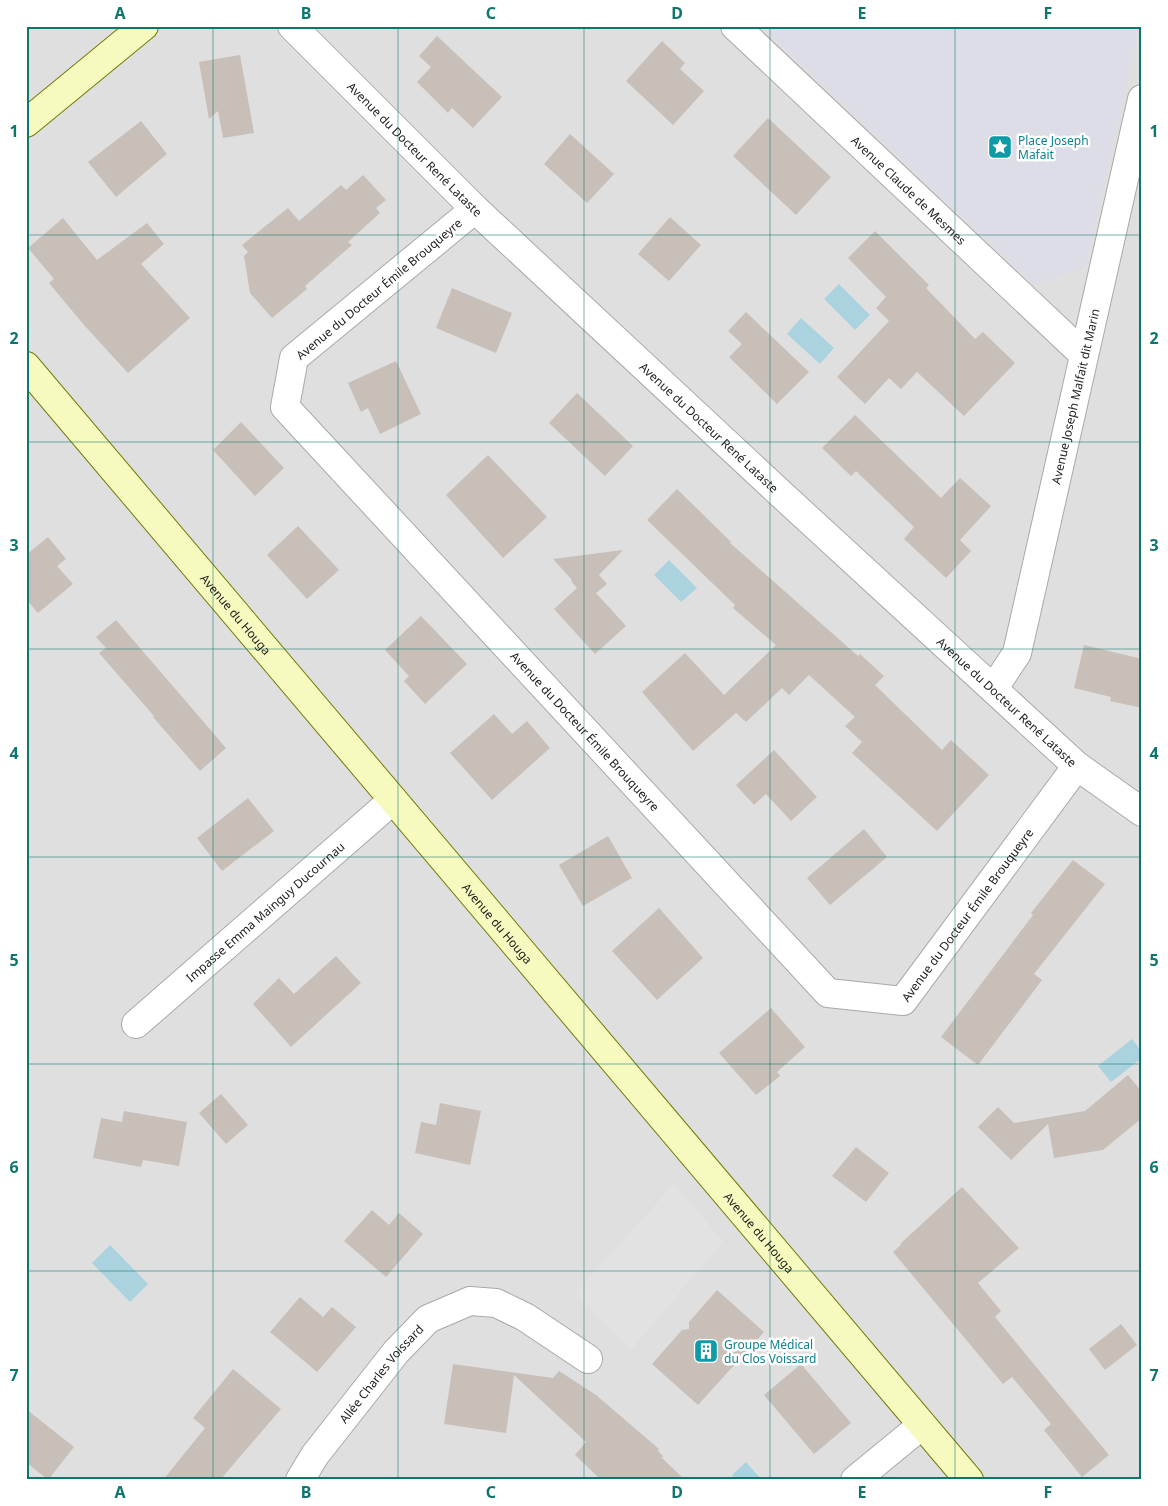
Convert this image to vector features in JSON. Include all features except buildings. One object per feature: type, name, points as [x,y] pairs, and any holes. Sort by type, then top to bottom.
[{"type":"main road","points":[[26,123],[144,26]]},
{"type":"main road","name":"Avenue du Houga","points":[[26,366],[969,1480]]},
{"type":"street","name":"Avenue du Docteur René Lataste","points":[[292,26],[475,209],[781,494],[1077,766],[1142,812]]},
{"type":"street","name":"Avenue Claude de Mesmes","points":[[735,26],[1084,354]]},
{"type":"street","name":"Avenue Joseph Malfait dit Marin","points":[[994,688],[1016,653],[1142,99]]},
{"type":"street","name":"Avenue du Docteur Émile Brouqueyre","points":[[475,209],[294,358],[285,407],[828,993],[903,1001],[1077,766]]},
{"type":"street","name":"Impasse Emma Mainguy Ducournau","points":[[136,1024],[393,800]]},
{"type":"street","name":"Allée Charles Voissard","points":[[300,1480],[315,1455],[402,1346],[428,1319],[470,1301],[496,1303],[525,1317],[588,1359]]},
{"type":"street","points":[[855,1480],[922,1425]]},
{"type":"shaded area","points":[[26,26],[1142,26],[1142,1480],[26,1480]]},
{"type":"shaded area","name":"Place Joseph Mafait","points":[[761,26],[1139,26],[1085,268],[1034,285]]},
{"type":"shaded area","points":[[674,1184],[723,1241],[632,1349],[574,1294]]},
{"type":"water","points":[[839,284],[870,315],[855,330],[824,299]]},
{"type":"water","points":[[801,318],[834,348],[820,364],[787,334]]},
{"type":"water","points":[[669,560],[697,588],[681,602],[654,575]]},
{"type":"water","points":[[1132,1039],[1142,1052],[1142,1058],[1111,1082],[1098,1066]]},
{"type":"water","points":[[110,1245],[148,1284],[130,1302],[92,1263]]},
{"type":"water","points":[[746,1462],[762,1480],[736,1480],[732,1475]]},
{"type":"place","name":"Place Joseph Mafait","points":[[1000,147]]},
{"type":"place","name":"Groupe Médical du Clos Voissard","points":[[706,1351]]}]
